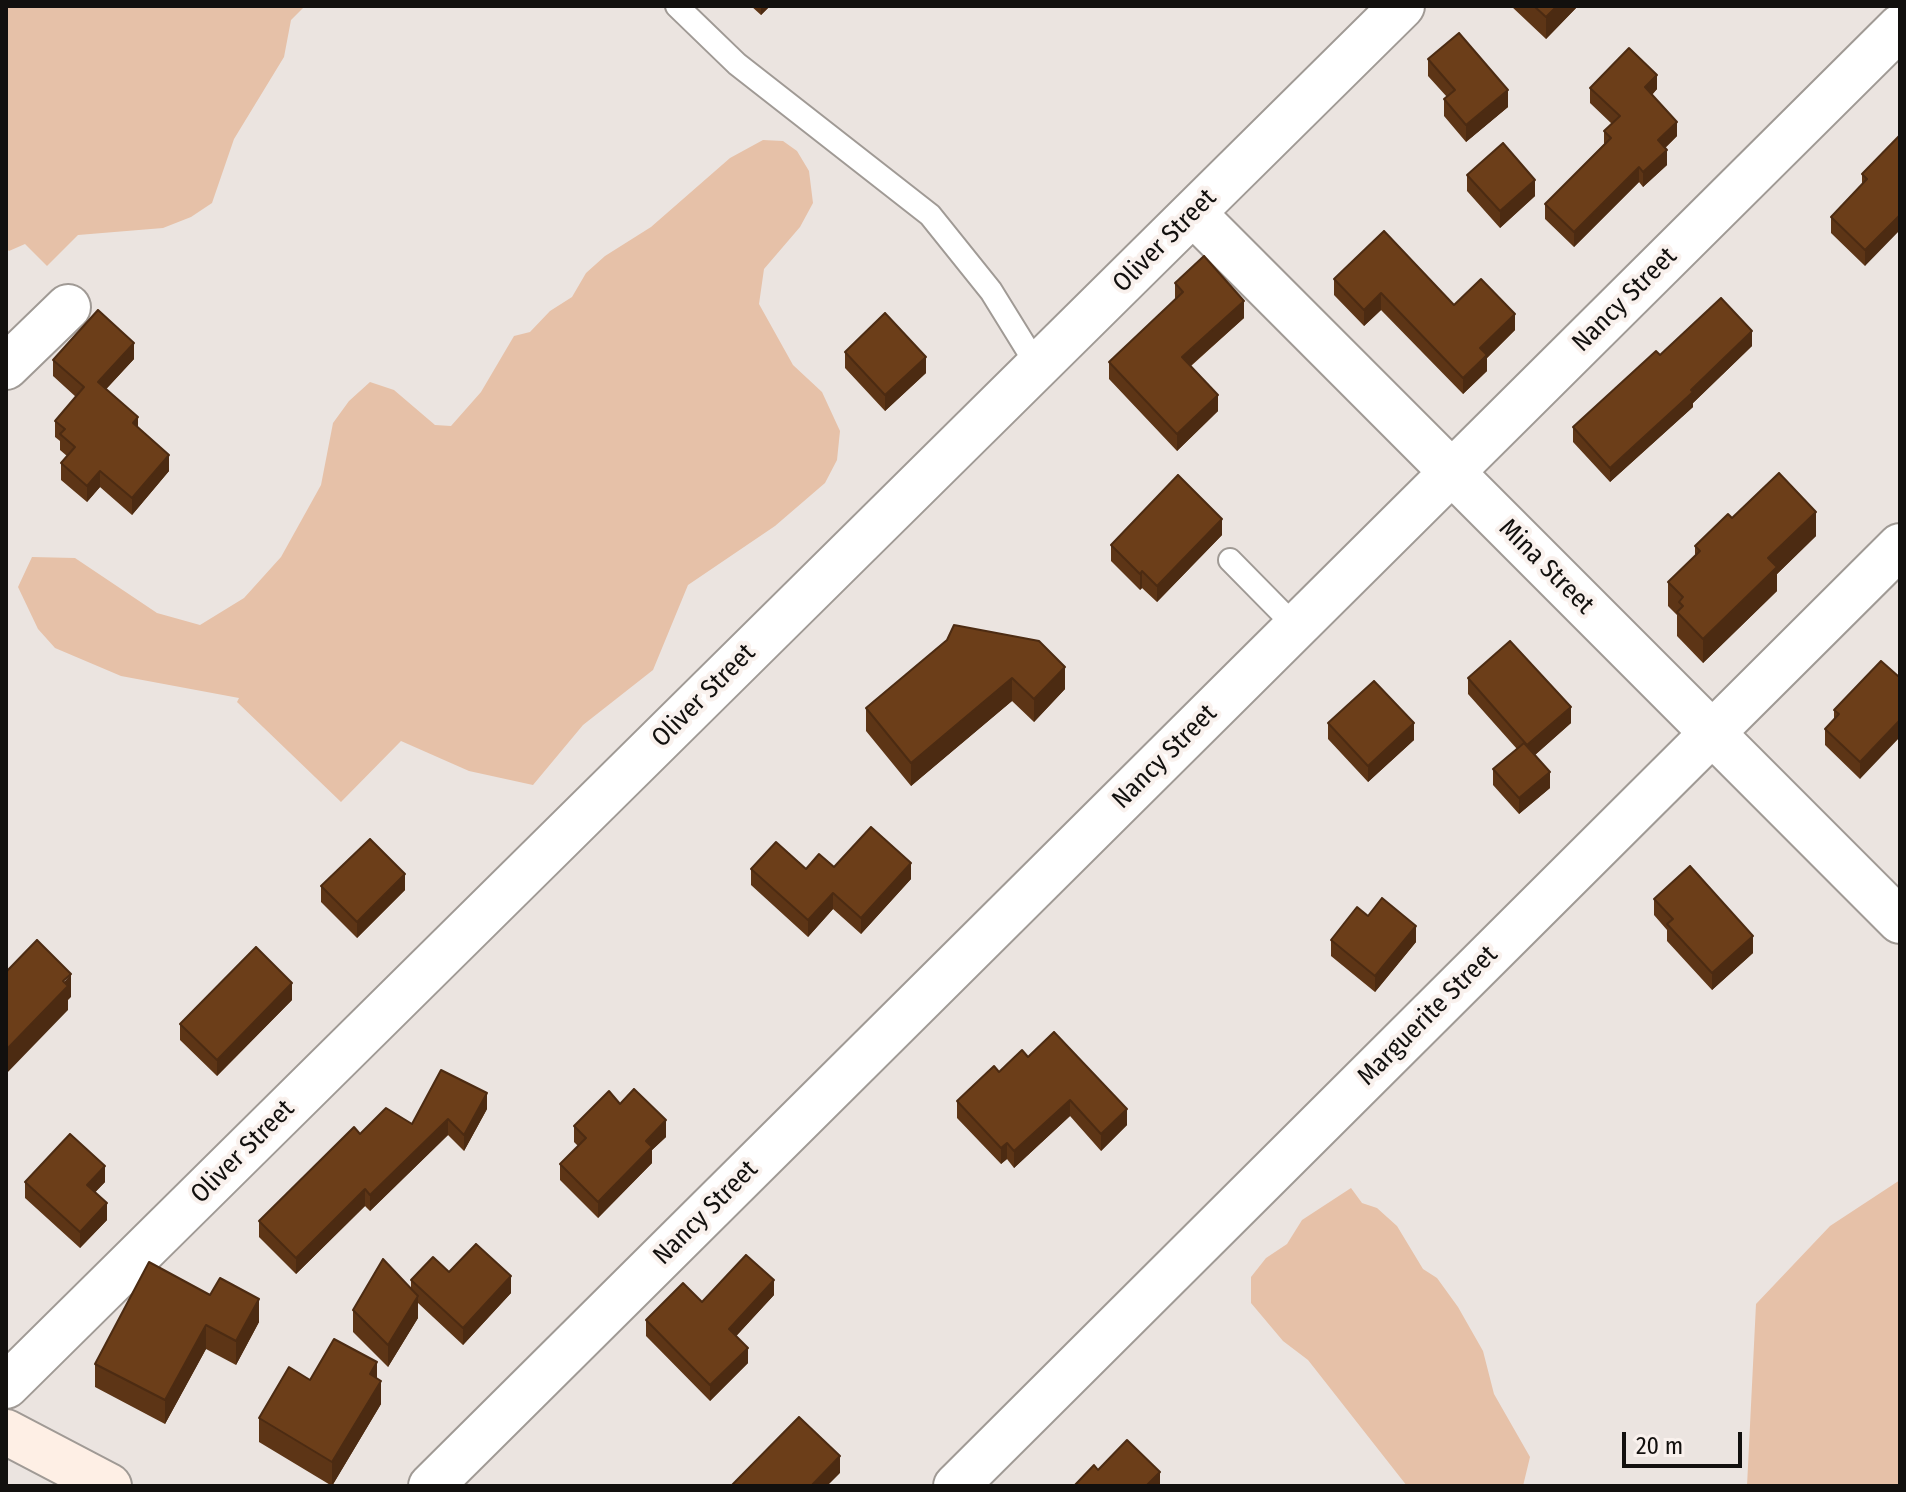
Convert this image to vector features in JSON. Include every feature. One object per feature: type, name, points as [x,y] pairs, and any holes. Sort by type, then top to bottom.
[{"type":"main road","points":[[6,1432],[109,1486]]},
{"type":"street","name":"Oliver Street","points":[[6,1386],[1402,6]]},
{"type":"street","name":"Nancy Street","points":[[431,1486],[1900,27]]},
{"type":"street","name":"Mina Street","points":[[1193,213],[1900,921]]},
{"type":"street","points":[[6,367],[68,307]]},
{"type":"street","name":"Marguerite Street","points":[[956,1486],[1900,546]]},
{"type":"lane","points":[[677,6],[737,64],[930,215],[991,291],[1038,367]]},
{"type":"lane","points":[[1230,560],[1296,627]]},
{"type":"shaded area","points":[[6,6],[305,6],[291,20],[284,57],[234,139],[212,203],[191,217],[163,228],[78,235],[47,266],[25,244],[9,251],[6,248]]},
{"type":"shaded area","points":[[763,140],[783,141],[797,151],[809,171],[813,203],[800,227],[764,269],[759,304],[793,365],[822,392],[840,431],[837,460],[825,483],[775,526],[688,585],[653,670],[583,725],[533,785],[469,771],[401,741],[341,802],[237,702],[239,698],[121,676],[55,648],[38,629],[18,587],[32,557],[75,558],[157,613],[200,625],[244,598],[281,557],[321,485],[333,423],[349,401],[370,382],[394,390],[435,425],[451,426],[481,392],[514,336],[530,332],[550,311],[572,297],[586,273],[605,256],[651,227],[730,158]]},
{"type":"shaded area","points":[[1900,1180],[1900,1486],[1747,1486],[1756,1304],[1830,1226]]},
{"type":"shaded area","points":[[1351,1188],[1362,1203],[1377,1208],[1397,1226],[1423,1269],[1437,1278],[1458,1307],[1483,1351],[1494,1394],[1530,1457],[1523,1486],[1407,1486],[1308,1360],[1283,1341],[1251,1303],[1251,1277],[1266,1258],[1287,1244],[1302,1220]]},
{"type":"building","points":[[1534,6],[1557,6],[1546,17]]},
{"type":"building","points":[[1459,33],[1508,90],[1466,125],[1444,99],[1455,90],[1428,59]]},
{"type":"building","points":[[1629,48],[1657,75],[1645,87],[1677,122],[1658,140],[1667,150],[1643,172],[1639,167],[1574,232],[1545,204],[1611,138],[1604,131],[1620,116],[1590,88]]},
{"type":"building","points":[[1900,135],[1900,215],[1865,250],[1831,217],[1867,179],[1862,174]]},
{"type":"building","points":[[1503,143],[1535,180],[1500,211],[1467,175]]},
{"type":"building","points":[[1384,231],[1454,305],[1481,279],[1515,314],[1480,348],[1487,355],[1463,378],[1381,293],[1364,310],[1334,279]]},
{"type":"building","points":[[1204,256],[1244,301],[1182,357],[1218,395],[1177,434],[1109,362],[1183,292],[1175,283]]},
{"type":"building","points":[[1721,298],[1752,331],[1691,390],[1693,392],[1610,468],[1573,427],[1656,351],[1660,355]]},
{"type":"building","points":[[98,310],[134,343],[98,382],[138,417],[133,423],[169,455],[132,498],[100,471],[87,486],[61,463],[75,447],[60,434],[65,429],[55,421],[84,387],[53,360]]},
{"type":"building","points":[[885,313],[926,357],[885,395],[845,352]]},
{"type":"building","points":[[1779,473],[1816,512],[1768,558],[1777,567],[1703,639],[1677,612],[1683,606],[1679,602],[1683,597],[1668,582],[1700,551],[1695,546],[1728,514],[1732,518]]},
{"type":"building","points":[[1178,475],[1222,519],[1157,586],[1111,545]]},
{"type":"building","points":[[954,625],[1039,641],[1065,667],[1034,699],[1012,678],[911,763],[866,708],[947,640]]},
{"type":"building","points":[[1510,641],[1571,707],[1527,745],[1468,678]]},
{"type":"building","points":[[1881,661],[1898,676],[1900,674],[1900,720],[1860,762],[1825,729],[1839,714],[1834,710]]},
{"type":"building","points":[[1374,681],[1414,723],[1368,766],[1328,723]]},
{"type":"building","points":[[1524,743],[1550,772],[1519,798],[1493,769]]},
{"type":"building","points":[[871,827],[911,863],[861,918],[833,893],[808,920],[751,869],[776,842],[806,869],[819,854],[834,867]]},
{"type":"building","points":[[370,839],[405,874],[357,922],[321,886]]},
{"type":"building","points":[[1690,866],[1753,936],[1712,973],[1667,924],[1673,919],[1654,899]]},
{"type":"building","points":[[1382,898],[1416,926],[1375,976],[1331,940],[1357,907],[1368,916]]},
{"type":"building","points":[[37,940],[71,974],[63,981],[68,986],[6,1050],[6,972]]},
{"type":"building","points":[[256,947],[292,983],[217,1060],[180,1024]]},
{"type":"building","points":[[1054,1032],[1127,1109],[1101,1134],[1070,1100],[1014,1151],[1007,1143],[1001,1148],[957,1101],[994,1066],[999,1072],[1022,1050],[1028,1057]]},
{"type":"building","points":[[441,1070],[487,1093],[464,1135],[448,1119],[370,1195],[365,1189],[296,1258],[259,1221],[354,1127],[360,1134],[386,1108],[412,1124]]},
{"type":"building","points":[[634,1089],[666,1120],[646,1141],[652,1147],[598,1202],[560,1164],[586,1138],[574,1126],[609,1091],[620,1104]]},
{"type":"building","points":[[70,1134],[105,1166],[87,1185],[107,1203],[80,1232],[25,1182]]},
{"type":"building","points":[[476,1244],[511,1276],[463,1328],[411,1280],[433,1257],[449,1272]]},
{"type":"building","points":[[746,1255],[774,1280],[729,1329],[748,1348],[710,1385],[646,1320],[683,1283],[702,1302]]},
{"type":"building","points":[[383,1259],[418,1296],[388,1345],[353,1310]]},
{"type":"building","points":[[149,1262],[210,1295],[220,1278],[259,1299],[236,1341],[206,1325],[165,1400],[95,1364]]},
{"type":"building","points":[[334,1339],[377,1362],[370,1374],[381,1381],[332,1462],[259,1418],[289,1367],[310,1380]]},
{"type":"building","points":[[799,1417],[840,1456],[811,1486],[731,1486]]},
{"type":"building","points":[[1127,1440],[1160,1472],[1146,1486],[1074,1486],[1094,1465],[1098,1470]]}]
